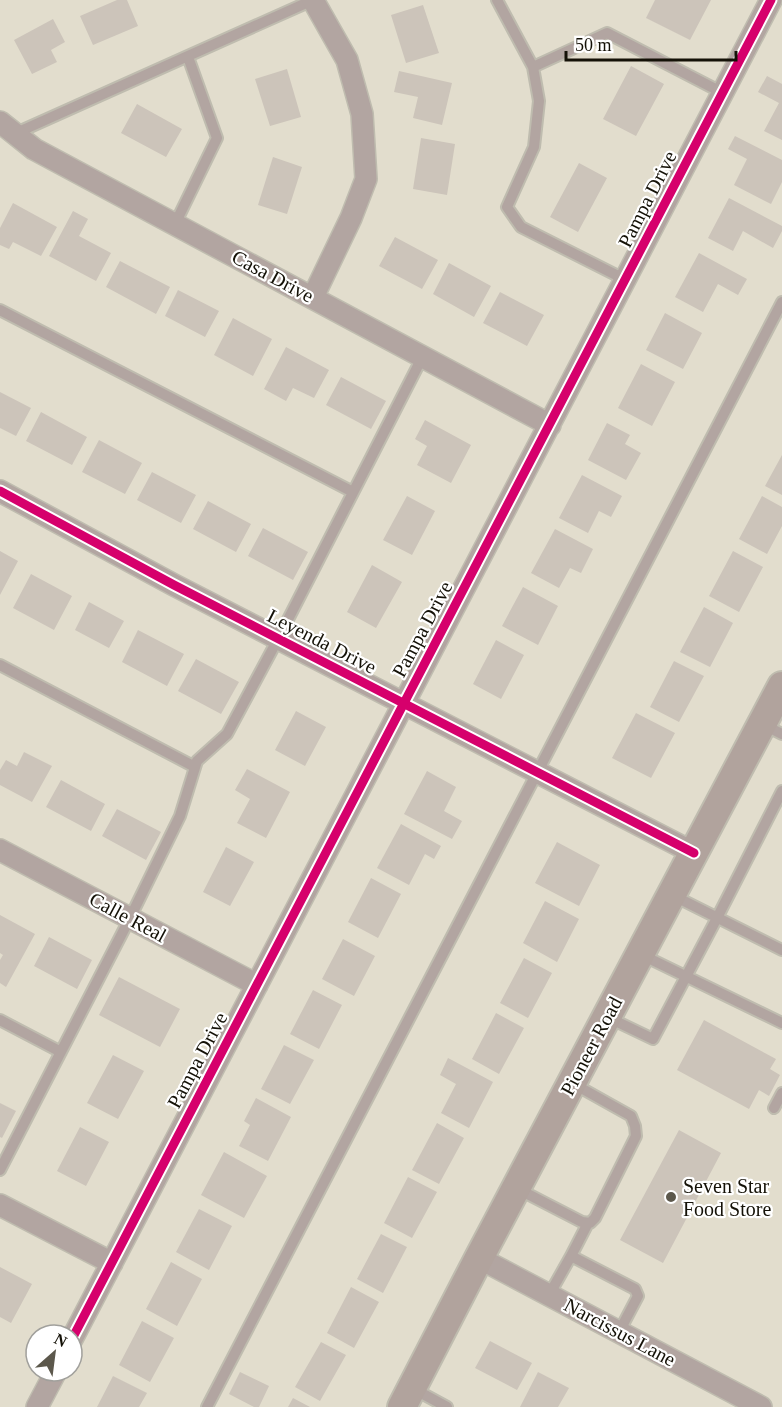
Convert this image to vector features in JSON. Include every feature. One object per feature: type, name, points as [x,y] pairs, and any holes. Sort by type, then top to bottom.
[{"type":"main road","name":"Pioneer Road","points":[[407,1398],[694,853],[772,729],[782,686]]},
{"type":"street","points":[[313,0],[347,60],[362,114],[366,179],[351,218],[313,297]]},
{"type":"street","name":"Pampa Drive","points":[[80,1323],[771,0]]},
{"type":"street","name":"Casa Drive","points":[[7,128],[34,149],[550,424]]},
{"type":"street","name":"Leyenda Drive","points":[[0,491],[278,639],[694,853]]},
{"type":"street","name":"Calle Real","points":[[0,850],[257,985]]},
{"type":"street","points":[[0,1205],[112,1263]]},
{"type":"street","name":"Narcissus Lane","points":[[479,1258],[761,1407]]},
{"type":"street","points":[[37,1407],[50,1383]]},
{"type":"lane","points":[[7,128],[188,57],[313,0]]},
{"type":"lane","points":[[496,0],[533,67],[539,101],[534,147],[507,207],[521,227],[626,280]]},
{"type":"lane","points":[[533,67],[607,33],[723,93]]},
{"type":"lane","points":[[175,224],[218,138],[188,57]]},
{"type":"lane","points":[[207,1407],[782,302]]},
{"type":"lane","points":[[0,310],[353,492]]},
{"type":"lane","points":[[0,1170],[180,816],[197,761],[227,734],[423,356]]},
{"type":"lane","points":[[0,665],[195,767]]},
{"type":"lane","points":[[607,1017],[652,1039],[782,791]]},
{"type":"lane","points":[[672,895],[782,950]]},
{"type":"lane","points":[[640,954],[782,1023]]},
{"type":"lane","points":[[0,1020],[61,1052]]},
{"type":"lane","points":[[549,1295],[588,1223],[595,1218],[636,1136],[631,1116],[571,1083]]},
{"type":"lane","points":[[774,1108],[782,1093]]},
{"type":"lane","points":[[516,1188],[588,1223]]},
{"type":"lane","points":[[571,1256],[635,1289],[638,1296],[619,1332]]},
{"type":"lane","points":[[407,1398],[447,1407]]},
{"type":"building","points":[[117,0],[127,0],[138,26],[93,45],[80,16]]},
{"type":"building","points":[[655,0],[711,0],[690,40],[646,18]]},
{"type":"building","points":[[423,5],[439,53],[406,63],[391,15]]},
{"type":"building","points":[[53,19],[65,42],[51,50],[57,62],[32,74],[14,40]]},
{"type":"building","points":[[631,66],[664,84],[636,136],[603,119]]},
{"type":"building","points":[[287,69],[301,117],[270,126],[255,79]]},
{"type":"building","points":[[399,71],[452,83],[442,125],[413,118],[418,97],[394,92]]},
{"type":"building","points":[[767,76],[782,84],[782,140],[764,131],[779,103],[758,92]]},
{"type":"building","points":[[137,104],[182,129],[166,157],[121,133]]},
{"type":"building","points":[[735,136],[782,160],[782,182],[771,204],[734,185],[747,159],[728,149]]},
{"type":"building","points":[[421,138],[455,144],[447,195],[413,189]]},
{"type":"building","points":[[273,157],[302,167],[287,214],[258,205]]},
{"type":"building","points":[[579,163],[607,178],[578,232],[550,217]]},
{"type":"building","points":[[729,198],[782,226],[782,231],[773,248],[743,231],[733,251],[708,238]]},
{"type":"building","points":[[13,203],[57,227],[41,256],[13,242],[9,249],[0,245],[0,228]]},
{"type":"building","points":[[73,211],[88,219],[79,236],[111,253],[96,281],[49,256]]},
{"type":"building","points":[[395,237],[438,260],[422,289],[379,266]]},
{"type":"building","points":[[699,253],[747,279],[738,295],[718,284],[703,312],[675,297]]},
{"type":"building","points":[[120,261],[170,287],[156,314],[106,287]]},
{"type":"building","points":[[449,263],[491,286],[474,317],[433,294]]},
{"type":"building","points":[[178,290],[219,311],[205,337],[165,316]]},
{"type":"building","points":[[500,292],[544,315],[527,346],[483,323]]},
{"type":"building","points":[[665,313],[702,333],[683,369],[646,350]]},
{"type":"building","points":[[233,318],[272,339],[253,376],[214,355]]},
{"type":"building","points":[[286,347],[329,370],[314,398],[293,388],[286,401],[264,389]]},
{"type":"building","points":[[641,364],[675,382],[652,426],[618,408]]},
{"type":"building","points":[[341,377],[386,401],[371,429],[326,405]]},
{"type":"building","points":[[0,392],[31,408],[16,436],[0,428]]},
{"type":"building","points":[[41,412],[87,437],[72,465],[26,441]]},
{"type":"building","points":[[425,420],[471,445],[451,483],[417,465],[427,446],[415,439]]},
{"type":"building","points":[[607,423],[630,435],[625,444],[641,453],[626,480],[588,460]]},
{"type":"building","points":[[99,440],[142,463],[125,494],[82,472]]},
{"type":"building","points":[[782,455],[782,495],[765,486]]},
{"type":"building","points":[[152,472],[196,495],[181,523],[137,500]]},
{"type":"building","points":[[582,475],[622,496],[611,517],[599,511],[588,533],[559,518]]},
{"type":"building","points":[[407,496],[435,511],[412,555],[383,540]]},
{"type":"building","points":[[762,496],[782,507],[782,526],[767,554],[739,539]]},
{"type":"building","points":[[208,501],[251,524],[236,552],[193,529]]},
{"type":"building","points":[[263,528],[308,552],[293,580],[248,556]]},
{"type":"building","points":[[555,529],[593,549],[581,573],[570,568],[559,588],[531,573]]},
{"type":"building","points":[[0,551],[18,561],[0,595]]},
{"type":"building","points":[[733,551],[763,567],[739,612],[709,596]]},
{"type":"building","points":[[372,565],[402,582],[376,628],[347,612]]},
{"type":"building","points":[[31,574],[72,596],[54,630],[13,608]]},
{"type":"building","points":[[523,587],[558,606],[538,645],[502,626]]},
{"type":"building","points":[[89,602],[124,621],[109,648],[75,630]]},
{"type":"building","points":[[704,607],[733,623],[710,667],[680,652]]},
{"type":"building","points":[[138,630],[184,654],[167,686],[122,662]]},
{"type":"building","points":[[496,640],[524,655],[501,699],[473,684]]},
{"type":"building","points":[[196,659],[239,682],[221,714],[178,691]]},
{"type":"building","points":[[674,661],[704,676],[679,722],[650,707]]},
{"type":"building","points":[[296,711],[326,727],[305,766],[275,750]]},
{"type":"building","points":[[636,713],[675,733],[651,778],[612,758]]},
{"type":"building","points":[[24,752],[52,766],[32,802],[0,785],[0,770],[6,760],[17,766]]},
{"type":"building","points":[[247,769],[290,792],[266,838],[237,823],[250,799],[235,790]]},
{"type":"building","points":[[427,771],[456,787],[444,811],[462,821],[452,839],[404,814]]},
{"type":"building","points":[[61,780],[105,804],[91,831],[46,807]]},
{"type":"building","points":[[117,809],[161,832],[146,860],[102,836]]},
{"type":"building","points":[[401,824],[441,846],[434,859],[425,854],[409,885],[377,868]]},
{"type":"building","points":[[557,842],[600,865],[579,906],[535,883]]},
{"type":"building","points":[[226,847],[254,862],[230,906],[203,892]]},
{"type":"building","points":[[371,878],[401,894],[378,938],[348,922]]},
{"type":"building","points":[[545,901],[579,919],[557,962],[523,943]]},
{"type":"building","points":[[0,915],[35,934],[6,987],[0,983],[0,960],[3,955],[0,953]]},
{"type":"building","points":[[49,937],[92,960],[77,989],[34,966]]},
{"type":"building","points":[[343,939],[375,956],[354,996],[322,979]]},
{"type":"building","points":[[524,958],[552,973],[528,1018],[500,1003]]},
{"type":"building","points":[[119,977],[180,1009],[160,1047],[99,1015]]},
{"type":"building","points":[[313,990],[342,1005],[319,1049],[290,1034]]},
{"type":"building","points":[[496,1013],[524,1028],[499,1074],[472,1059]]},
{"type":"building","points":[[704,1020],[776,1059],[770,1069],[780,1075],[769,1096],[759,1090],[749,1109],[677,1070]]},
{"type":"building","points":[[284,1045],[314,1060],[290,1104],[261,1089]]},
{"type":"building","points":[[113,1055],[144,1071],[118,1119],[87,1103]]},
{"type":"building","points":[[448,1058],[493,1082],[469,1128],[441,1113],[456,1084],[440,1075]]},
{"type":"building","points":[[256,1098],[291,1117],[268,1161],[239,1146],[250,1125],[244,1121]]},
{"type":"building","points":[[0,1103],[16,1111],[2,1138],[0,1137]]},
{"type":"building","points":[[437,1123],[464,1138],[439,1184],[412,1170]]},
{"type":"building","points":[[80,1127],[109,1142],[86,1186],[57,1171]]},
{"type":"building","name":"Seven Star Food Store","points":[[679,1130],[721,1153],[663,1263],[620,1240]]},
{"type":"building","points":[[224,1152],[267,1176],[244,1218],[201,1195]]},
{"type":"building","points":[[408,1177],[437,1192],[412,1238],[384,1223]]},
{"type":"building","points":[[199,1209],[232,1226],[209,1270],[176,1252]]},
{"type":"building","points":[[381,1234],[407,1247],[383,1293],[357,1279]]},
{"type":"building","points":[[171,1262],[202,1279],[177,1326],[146,1309]]},
{"type":"building","points":[[0,1267],[32,1284],[11,1323],[0,1317]]},
{"type":"building","points":[[351,1287],[379,1302],[354,1348],[327,1333]]},
{"type":"building","points":[[142,1321],[174,1338],[150,1382],[119,1365]]},
{"type":"building","points":[[490,1341],[532,1363],[517,1390],[475,1368]]},
{"type":"building","points":[[321,1342],[346,1355],[320,1401],[295,1387]]},
{"type":"building","points":[[240,1372],[269,1386],[259,1407],[254,1407],[229,1394]]},
{"type":"building","points":[[538,1372],[569,1388],[558,1407],[520,1407]]},
{"type":"building","points":[[113,1376],[147,1393],[139,1407],[97,1407]]},
{"type":"building","points":[[293,1398],[310,1407],[288,1407]]},
{"type":"cycle path","points":[[80,1323],[771,0]]},
{"type":"cycle path","points":[[0,491],[174,585],[694,853]]},
{"type":"place","name":"Seven Star Food Store","points":[[671,1197]]}]
